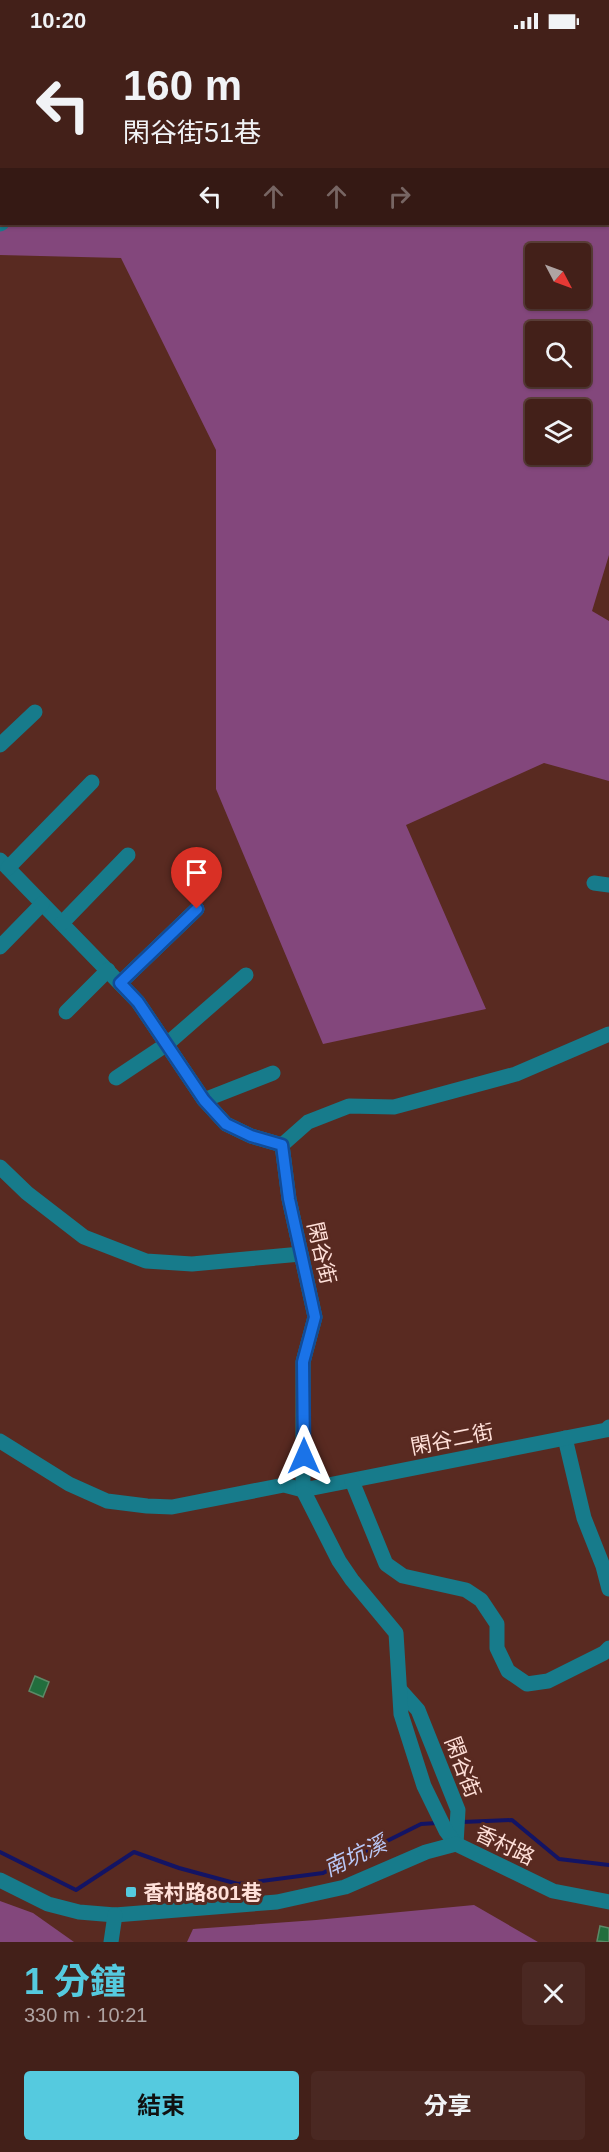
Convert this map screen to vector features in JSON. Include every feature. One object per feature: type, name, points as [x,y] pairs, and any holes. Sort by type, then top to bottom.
[{"type":"street","points":[[0,745],[35,712]]},
{"type":"street","points":[[92,782],[4,864],[138,1002],[204,1100],[226,1124],[251,1136],[282,1145],[308,1122],[349,1106],[394,1107],[516,1074],[609,1035]]},
{"type":"street","points":[[62,923],[129,855]]},
{"type":"street","points":[[0,947],[42,904]]},
{"type":"street","points":[[120,983],[197,909]]},
{"type":"street","points":[[66,1012],[108,970]]},
{"type":"street","points":[[116,1078],[167,1044],[246,975]]},
{"type":"street","points":[[204,1100],[273,1073]]},
{"type":"street","name":"閑谷街","points":[[282,1145],[289,1199],[315,1317],[303,1362],[303,1490],[339,1562],[396,1633],[401,1714],[424,1786],[450,1831]]},
{"type":"street","points":[[0,1167],[27,1193],[84,1237],[146,1261],[192,1264],[301,1254]]},
{"type":"street","name":"閑谷二街","points":[[0,1441],[69,1484],[107,1501],[172,1507],[284,1485],[303,1490],[606,1430],[609,1427]]},
{"type":"street","points":[[565,1438],[584,1518],[603,1566],[609,1589]]},
{"type":"street","points":[[352,1480],[386,1564],[403,1576],[466,1590],[481,1600],[497,1624],[497,1648],[508,1671],[527,1684],[548,1681],[604,1653],[609,1648]]},
{"type":"street","name":"閑谷街","points":[[401,1691],[418,1710],[458,1810],[450,1831]]},
{"type":"street","name":"香村路","points":[[0,1880],[48,1904],[79,1912],[115,1915],[277,1902],[345,1887],[426,1852],[450,1831],[553,1891],[609,1902]]},
{"type":"street","points":[[111,1942],[115,1915]]},
{"type":"shaded area","points":[[0,225],[609,225],[609,555],[592,611],[609,621],[609,781],[544,763],[406,825],[486,1009],[323,1044],[216,789],[216,450],[121,258],[0,255]]},
{"type":"shaded area","points":[[0,1901],[33,1913],[74,1942],[0,1942]]},
{"type":"shaded area","points":[[474,1905],[538,1942],[187,1942],[193,1929]]},
{"type":"building","points":[[35,1676],[49,1682],[43,1697],[29,1691]]},
{"type":"building","points":[[600,1926],[609,1928],[609,1942],[597,1941]]},
{"type":"waterway","name":"南坑溪","points":[[462,1822],[512,1820],[559,1859],[609,1865]]},
{"type":"waterway","name":"南坑溪","points":[[0,1852],[76,1890],[134,1852],[179,1868],[238,1884],[323,1873],[421,1824],[437,1823]]},
{"type":"place","name":"香村路801巷","points":[[131,1892]]},
{"type":"route","points":[[197,909],[120,983],[138,1002],[204,1100],[226,1124],[251,1136],[282,1145],[289,1199],[315,1317],[303,1362],[304,1456]]}]
